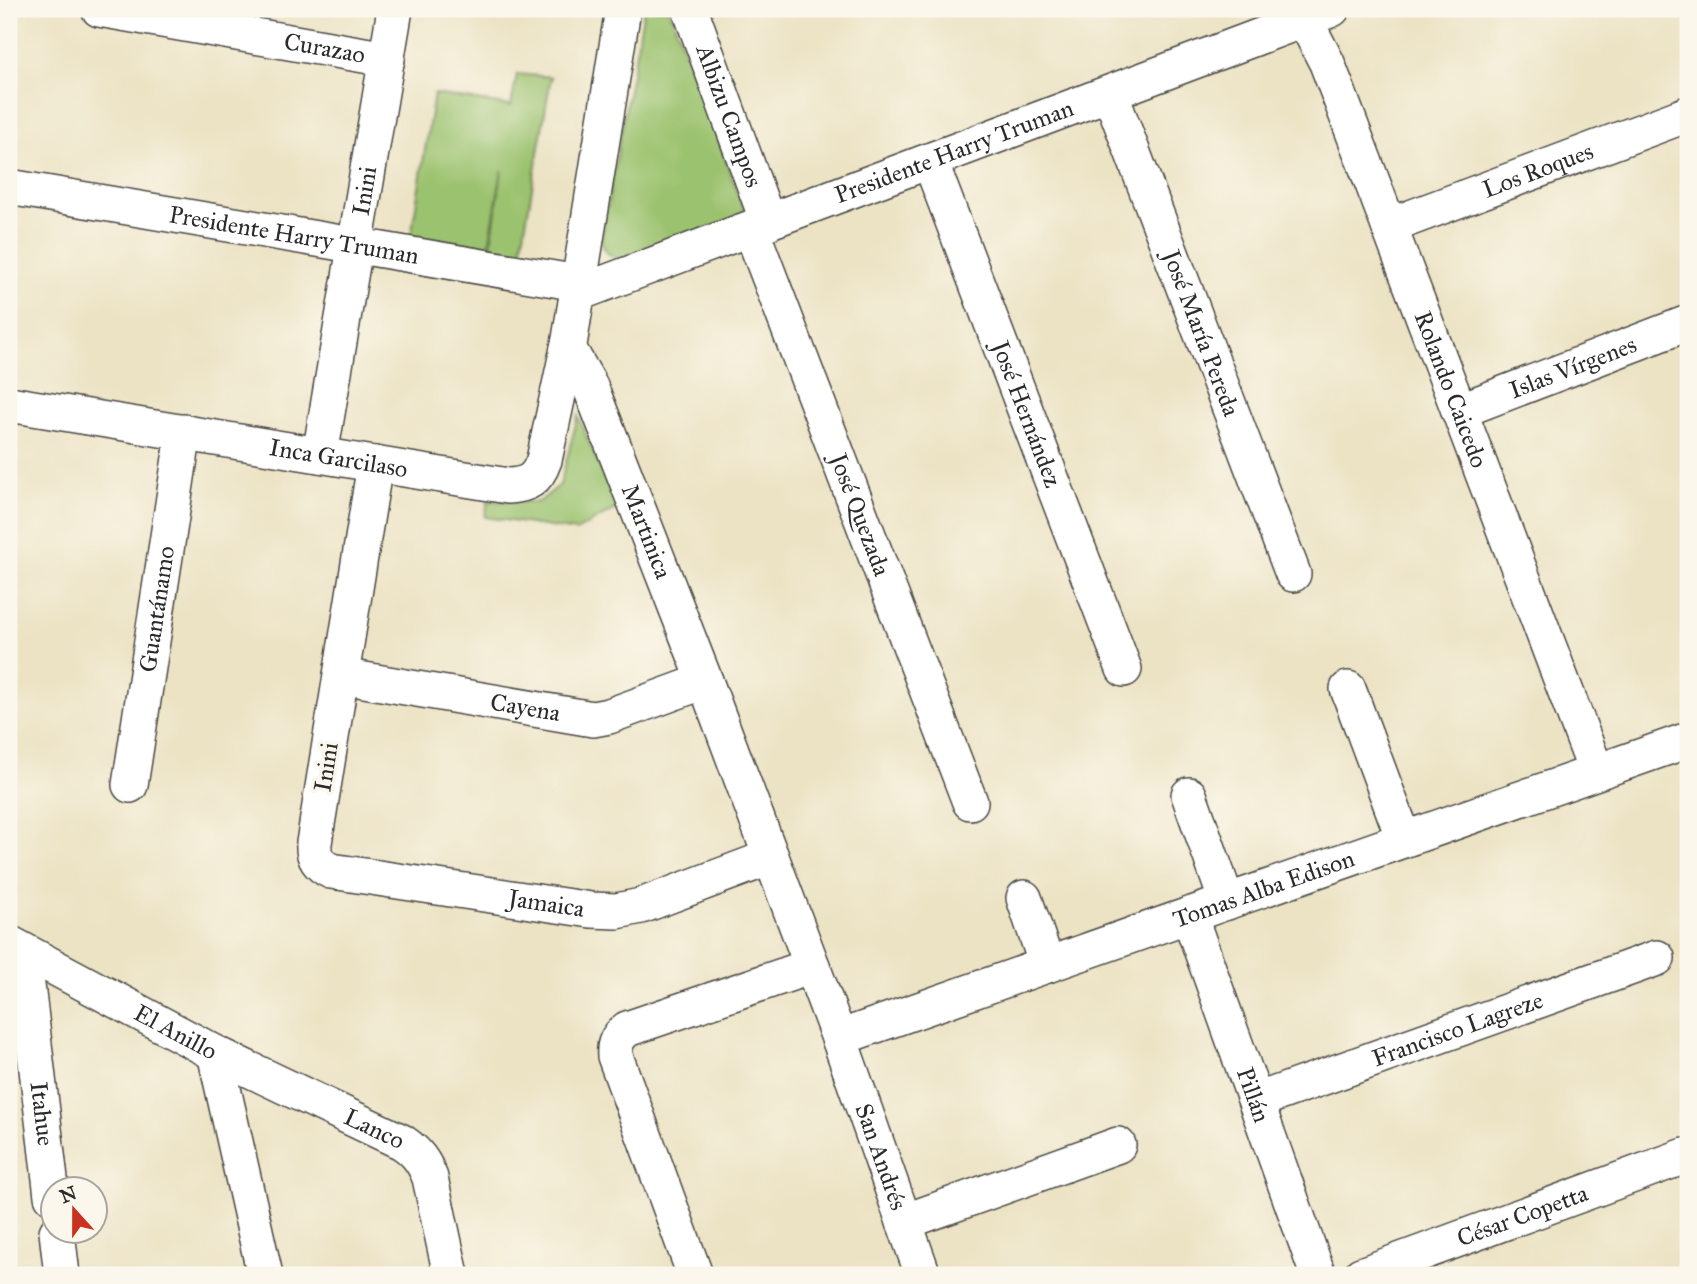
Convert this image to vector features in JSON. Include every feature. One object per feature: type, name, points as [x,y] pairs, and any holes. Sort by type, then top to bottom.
[{"type":"street","name":"Curazao","points":[[99,9],[387,59]]},
{"type":"street","name":"Inini","points":[[320,455],[395,9]]},
{"type":"street","points":[[568,348],[623,9]]},
{"type":"street","name":"Albizu Campos","points":[[692,9],[760,225]]},
{"type":"street","name":"Presidente Harry Truman","points":[[9,187],[355,246],[577,289],[760,225],[1111,93],[1312,12]]},
{"type":"street","name":"Rolando Caicedo","points":[[1312,12],[1327,63],[1596,771]]},
{"type":"street","name":"José María Pereda","points":[[1111,93],[1293,574]]},
{"type":"street","name":"Los Roques","points":[[1389,226],[1688,114]]},
{"type":"street","name":"José Hernández","points":[[930,161],[1125,669]]},
{"type":"street","name":"José Quezada","points":[[760,225],[970,802]]},
{"type":"street","name":"Islas Vírgenes","points":[[1459,411],[1688,323]]},
{"type":"street","name":"Inca Garcilaso","points":[[9,404],[508,486],[521,485],[540,472],[568,348]]},
{"type":"street","name":"Martinica","points":[[568,348],[590,386],[705,681],[839,1038]]},
{"type":"street","name":"Guantánamo","points":[[130,785],[184,432]]},
{"type":"street","name":"Inini","points":[[317,862],[313,853],[314,843],[375,464]]},
{"type":"street","name":"Cayena","points":[[341,676],[593,719],[609,716],[705,681]]},
{"type":"street","points":[[1348,689],[1404,839]]},
{"type":"street","name":"Tomas Alba Edison","points":[[839,1038],[1688,740]]},
{"type":"street","points":[[1189,795],[1227,902]]},
{"type":"street","name":"Jamaica","points":[[317,862],[331,871],[604,912],[640,906],[771,857]]},
{"type":"street","points":[[1024,898],[1047,965]]},
{"type":"street","name":"Pillán","points":[[1189,915],[1318,1275]]},
{"type":"street","name":"El Anillo","points":[[16,947],[215,1053],[265,1275]]},
{"type":"street","name":"Itahue","points":[[16,947],[49,1176]]},
{"type":"street","name":"Francisco Lagreze","points":[[1256,1101],[1657,958]]},
{"type":"street","points":[[695,1275],[615,1056],[615,1041],[627,1029],[812,966]]},
{"type":"street","name":"San Andrés","points":[[839,1038],[923,1275]]},
{"type":"street","name":"Lanco","points":[[215,1053],[411,1148],[426,1166],[430,1178],[451,1275]]},
{"type":"street","points":[[904,1222],[1118,1145]]},
{"type":"street","name":"César Copetta","points":[[1361,1275],[1685,1156]]},
{"type":"street","points":[[59,1246],[62,1275]]},
{"type":"green space","points":[[644,9],[669,9],[746,215],[619,260],[606,252],[601,241]]},
{"type":"green space","points":[[517,74],[551,77],[519,264],[489,259],[502,170],[488,250],[411,237],[434,94],[511,106]]},
{"type":"green space","points":[[578,416],[617,508],[576,531],[485,517],[488,501],[539,502],[560,485]]}]
